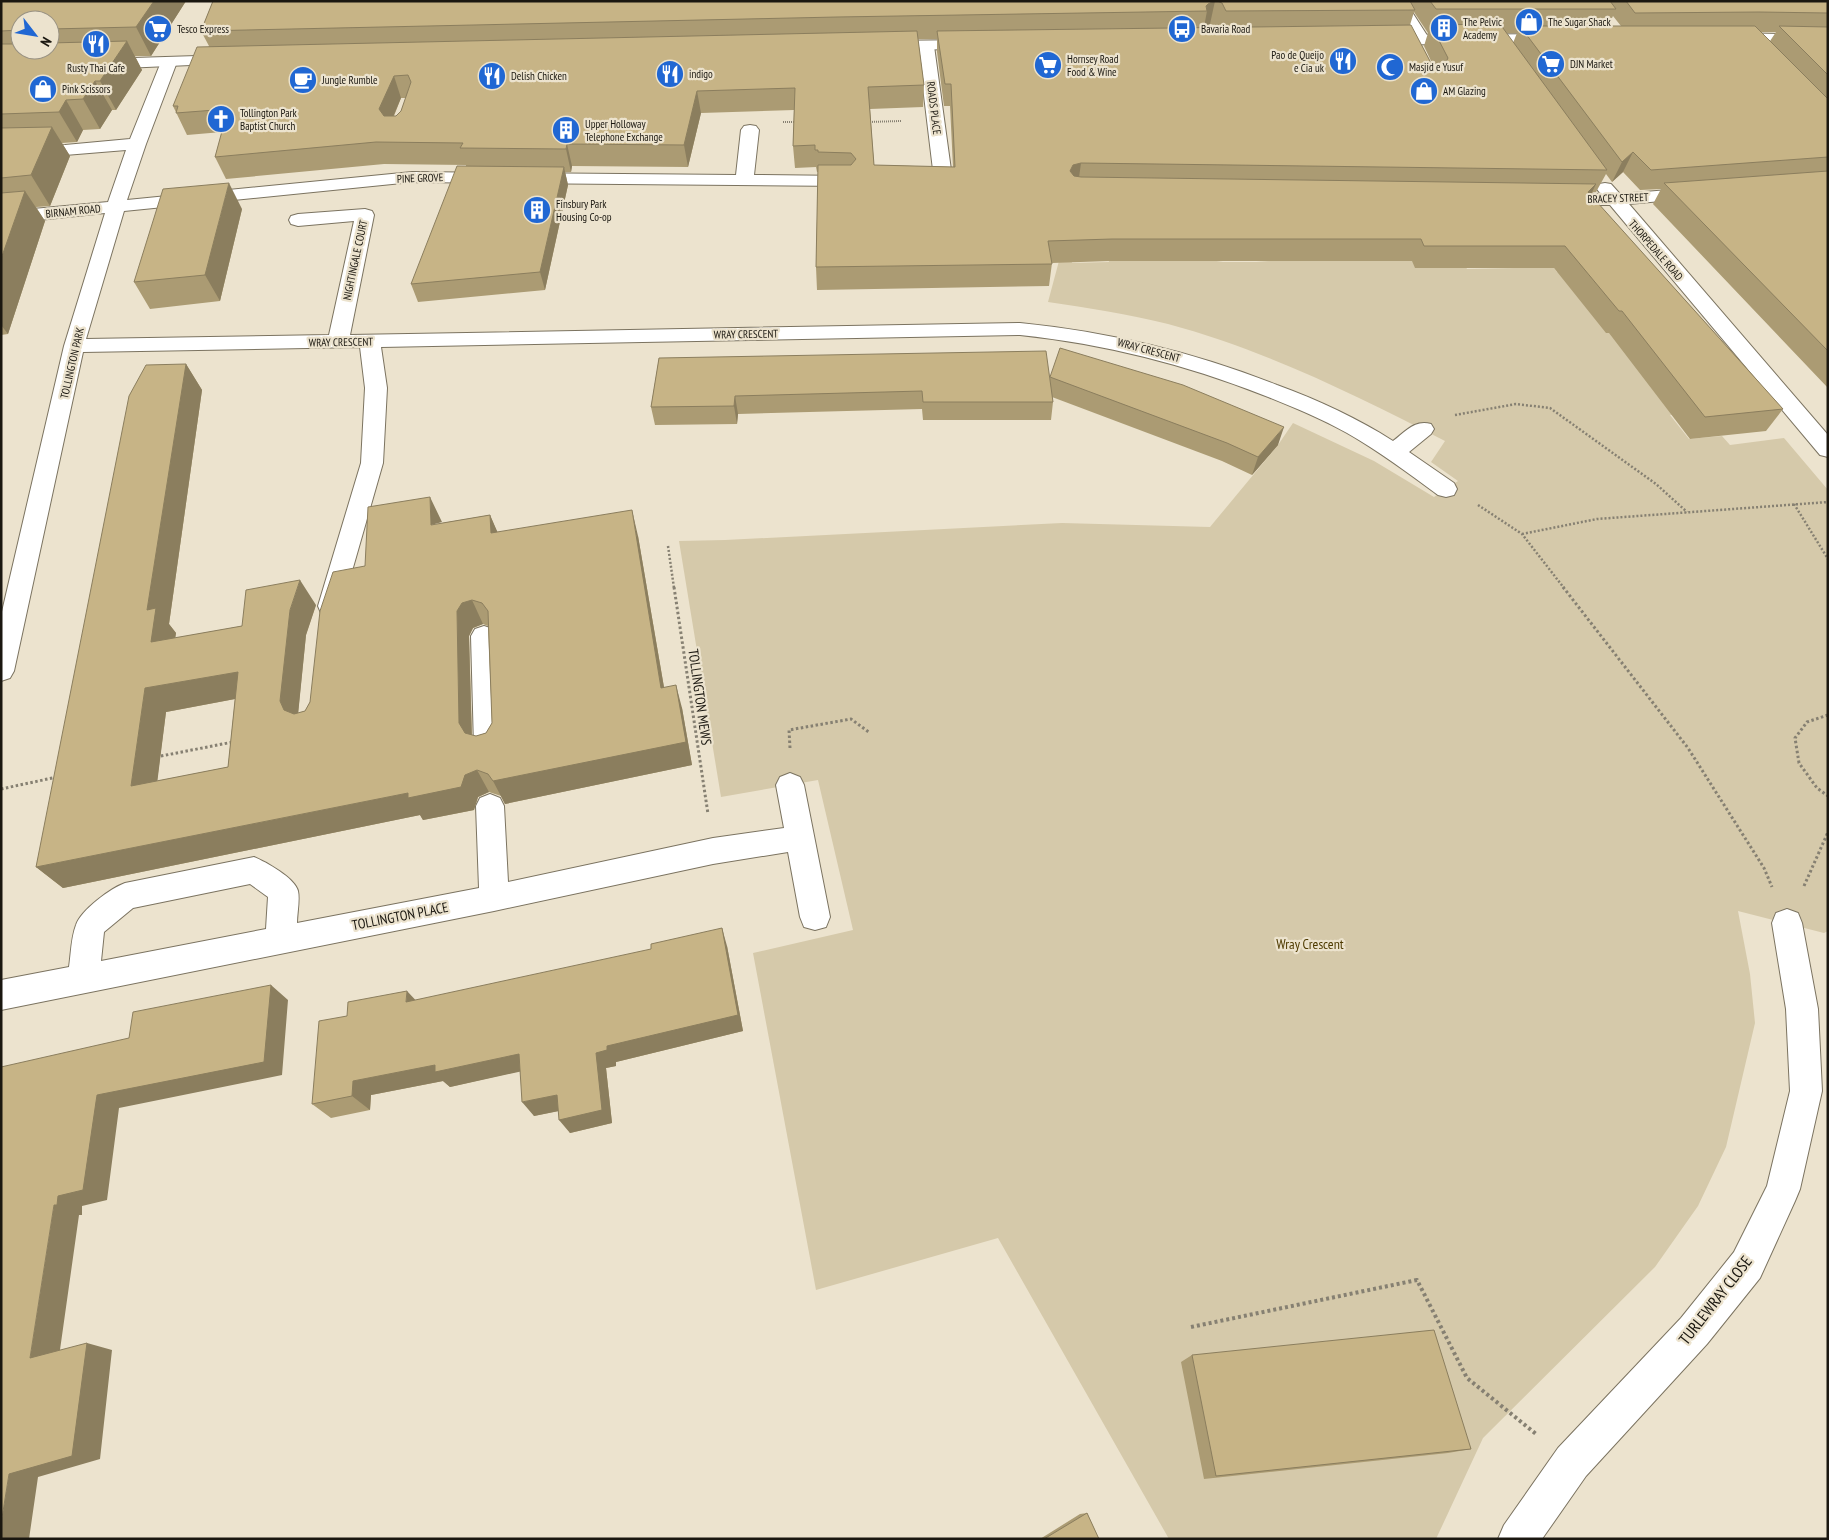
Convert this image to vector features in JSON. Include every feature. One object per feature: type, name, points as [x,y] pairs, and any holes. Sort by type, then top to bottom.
[{"type":"street","points":[[1397,1],[1417,40],[1420,56]]},
{"type":"street","points":[[1709,38],[1828,40]]},
{"type":"street","points":[[1748,38],[1762,52]]},
{"type":"street","points":[[1497,39],[1510,57]]},
{"type":"street","points":[[1362,40],[1564,39]]},
{"type":"street","points":[[869,47],[991,44]]},
{"type":"street","name":"ROADS PLACE","points":[[926,46],[942,170]]},
{"type":"street","points":[[89,65],[242,60]]},
{"type":"street","name":"TOLLINGTON PARK","points":[[1,671],[52,451],[74,346],[116,206],[137,144],[169,62]]},
{"type":"street","points":[[744,180],[750,130]]},
{"type":"street","points":[[1,150],[65,150],[137,144]]},
{"type":"street","name":"PINE GROVE","points":[[116,206],[396,171],[412,177],[846,181]]},
{"type":"street","name":"THORPEDALE ROAD","points":[[1596,176],[1613,200],[1828,450]]},
{"type":"street","name":"BRACEY STREET","points":[[1544,199],[1613,200],[1711,192]]},
{"type":"street","name":"BIRNAM ROAD","points":[[1,218],[116,206]]},
{"type":"street","name":"NIGHTINGALE COURT","points":[[298,220],[364,215],[338,342]]},
{"type":"street","name":"WRAY CRESCENT","points":[[74,346],[1010,329],[1062,332],[1151,349],[1226,371],[1343,422],[1394,452],[1446,489]]},
{"type":"street","points":[[324,626],[347,554],[372,463],[376,388],[370,341]]},
{"type":"street","points":[[1394,452],[1423,429]]},
{"type":"street","points":[[484,636],[488,746]]},
{"type":"street","points":[[790,785],[814,917]]},
{"type":"street","points":[[490,806],[494,898]]},
{"type":"street","name":"TOLLINGTON PLACE","points":[[1,995],[494,898],[713,851],[800,838]]},
{"type":"street","points":[[83,978],[90,926],[125,896],[254,870],[282,890],[281,939]]},
{"type":"street","name":"TURLEWRAY CLOSE","points":[[1518,1539],[1572,1462],[1694,1332],[1747,1265],[1783,1189],[1806,1091],[1802,1008],[1788,923]]},
{"type":"path","points":[[778,122],[803,122]]},
{"type":"path","points":[[859,122],[936,122]]},
{"type":"path","points":[[1423,429],[1444,417],[1516,404],[1550,408],[1656,484],[1687,512]]},
{"type":"path","points":[[1446,489],[1464,496],[1522,534],[1688,748],[1764,868],[1788,923]]},
{"type":"path","points":[[1522,534],[1597,519],[1828,502]]},
{"type":"path","points":[[1794,504],[1828,559]]},
{"type":"path","name":"TOLLINGTON MEWS","points":[[668,546],[713,851]]},
{"type":"path","points":[[1828,715],[1807,722],[1796,738],[1798,763],[1817,788],[1828,796]]},
{"type":"path","points":[[790,785],[789,730],[851,719],[870,733]]},
{"type":"path","points":[[147,759],[234,741]]},
{"type":"path","points":[[1,789],[60,777]]},
{"type":"path","points":[[1788,923],[1828,832]]},
{"type":"path","points":[[1191,1327],[1417,1280],[1467,1378],[1572,1462]]},
{"type":"green space","name":"Wray Crescent","points":[[1106,244],[1223,262],[1256,262],[1456,245],[1467,269],[1514,268],[1543,254],[1557,272],[1589,269],[1703,411],[1670,415],[1689,439],[1722,436],[1730,445],[1784,438],[1828,490],[1828,931],[1824,933],[1738,911],[1750,974],[1755,1023],[1726,1147],[1698,1206],[1655,1267],[1483,1438],[1436,1539],[1169,1539],[998,1238],[816,1290],[753,953],[853,930],[818,780],[721,797],[679,541],[1062,523],[1210,527],[1278,445],[1293,423],[1374,461],[1434,497],[1458,481],[1431,462],[1445,441],[1310,375],[1240,347],[1168,324],[1123,314],[1048,302],[1063,246],[1069,246],[1072,263],[1109,262]]},
{"type":"building","points":[[1,1],[154,1],[136,27],[60,29],[60,10],[10,10],[10,31],[1,31]]},
{"type":"building","points":[[213,1],[1214,1],[1206,6],[1207,11],[201,31]]},
{"type":"building","points":[[1217,1],[1410,1],[1415,10],[1226,11],[1222,3]]},
{"type":"building","points":[[1430,1],[1610,1],[1616,9],[1436,9]]},
{"type":"building","points":[[1626,1],[1828,1],[1828,13],[1635,13]]},
{"type":"building","points":[[1500,24],[1607,170],[1081,163],[1073,165],[1070,171],[1074,176],[1081,177],[1596,184],[1588,192],[1783,409],[1705,417],[1622,311],[1619,311],[1565,246],[1424,246],[1421,239],[1112,239],[1048,241],[1052,264],[816,267],[818,165],[851,165],[856,159],[851,153],[818,152],[818,150],[815,150],[815,145],[793,146],[795,88],[697,91],[684,145],[567,144],[566,149],[460,148],[463,143],[376,142],[215,157],[228,109],[176,113],[178,106],[173,106],[197,47],[917,31],[924,85],[868,87],[874,165],[955,167],[951,84],[945,84],[937,31],[1411,25],[1431,63],[1445,64],[1448,58],[1431,25]],"holes":[[[408,75],[411,82],[401,111],[396,116],[384,116],[379,109],[394,76]]]},
{"type":"building","points":[[1520,26],[1755,26],[1828,99],[1828,157],[1651,170],[1633,152],[1622,162]]},
{"type":"building","points":[[1779,26],[1828,27],[1828,75]]},
{"type":"building","points":[[127,41],[100,81],[95,81],[83,99],[66,100],[59,112],[1,114],[1,44],[10,44],[10,60],[60,60],[60,43]]},
{"type":"building","points":[[52,127],[31,175],[1,178],[1,128]]},
{"type":"building","points":[[457,166],[564,167],[540,272],[411,284]]},
{"type":"building","points":[[1828,171],[1828,351],[1664,183]]},
{"type":"building","points":[[229,183],[205,275],[134,282],[163,189]]},
{"type":"building","points":[[25,191],[1,259],[1,193]]},
{"type":"building","points":[[1060,348],[1183,385],[1284,427],[1258,457],[1227,443],[1050,377]]},
{"type":"building","points":[[1046,351],[1053,402],[923,402],[922,391],[735,396],[734,406],[651,407],[659,358]]},
{"type":"building","points":[[186,364],[147,610],[156,608],[151,642],[242,626],[246,590],[300,580],[290,610],[280,701],[284,710],[294,714],[305,711],[310,702],[320,611],[333,572],[365,566],[368,507],[430,497],[431,525],[490,515],[491,533],[632,510],[661,688],[676,685],[686,742],[493,781],[488,774],[477,770],[465,775],[461,787],[408,798],[408,793],[36,867],[129,396],[146,365]],"holes":[[[472,600],[482,603],[488,611],[492,723],[486,733],[476,736],[465,733],[459,723],[457,611],[462,603]],[[238,672],[228,767],[131,786],[145,688]]]},
{"type":"building","points":[[722,928],[738,1015],[607,1046],[607,1050],[596,1053],[602,1110],[559,1120],[557,1095],[522,1102],[519,1054],[435,1072],[435,1065],[353,1081],[352,1096],[312,1104],[319,1021],[347,1016],[348,1002],[407,991],[406,1002],[651,949],[651,944]]},
{"type":"building","points":[[271,985],[264,1062],[97,1095],[83,1190],[58,1196],[57,1205],[54,1205],[30,1358],[87,1343],[72,1456],[9,1474],[1,1524],[1,1067],[129,1038],[133,1012]]},
{"type":"building","points":[[1434,1330],[1471,1449],[1216,1476],[1192,1355]]},
{"type":"building","points":[[1087,1513],[1099,1539],[1044,1539]]},
{"type":"place","name":"The Sugar Shack","points":[[1529,22]]},
{"type":"place","name":"The Pelvic Academy","points":[[1444,28]]},
{"type":"place","name":"Tesco Express","points":[[158,29]]},
{"type":"place","name":"Bavaria Road","points":[[1182,29]]},
{"type":"place","name":"Rusty Thai Cafe","points":[[96,44]]},
{"type":"place","name":"Pao de Queijo e Cia uk","points":[[1343,61]]},
{"type":"place","name":"DJN Market","points":[[1551,64]]},
{"type":"place","name":"Hornsey Road Food & Wine","points":[[1048,65]]},
{"type":"place","name":"Masjid e Yusuf","points":[[1390,67]]},
{"type":"place","name":"indigo","points":[[670,74]]},
{"type":"place","name":"Delish Chicken","points":[[492,76]]},
{"type":"place","name":"Jungle Rumble","points":[[303,80]]},
{"type":"place","name":"Pink Scissors","points":[[43,89]]},
{"type":"place","name":"AM Glazing","points":[[1424,91]]},
{"type":"place","name":"Tollington Park Baptist Church","points":[[221,119]]},
{"type":"place","name":"Upper Holloway Telephone Exchange","points":[[566,130]]},
{"type":"place","name":"Finsbury Park Housing Co-op","points":[[537,210]]}]
